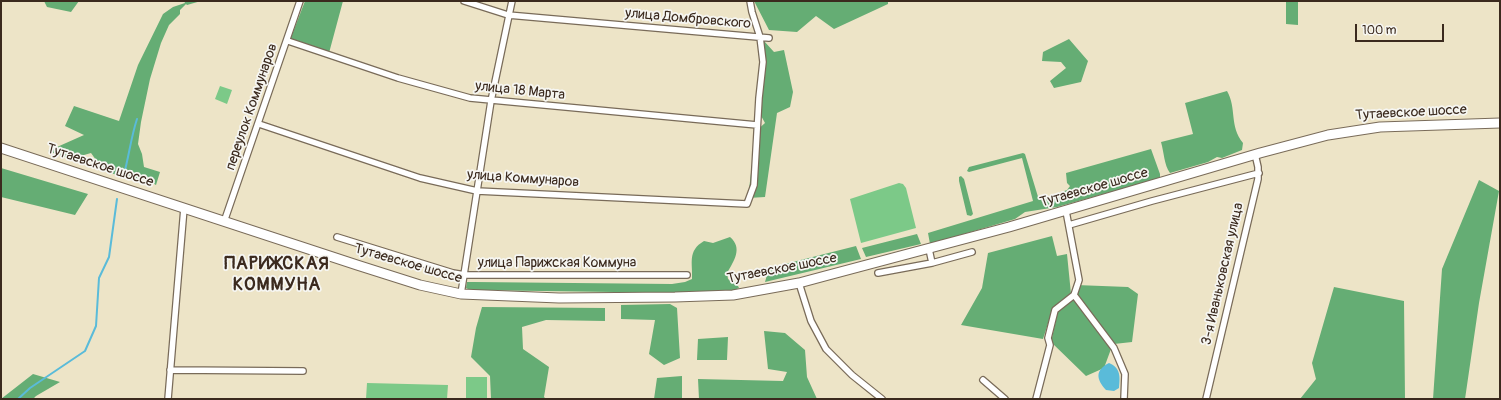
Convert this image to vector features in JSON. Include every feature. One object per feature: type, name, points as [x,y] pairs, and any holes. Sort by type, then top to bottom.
[{"type":"main road","name":"Тутаевское шоссе","points":[[1,148],[420,285],[461,294],[559,298],[680,297],[733,295],[799,283],[1066,211],[1255,154],[1361,129],[1419,125],[1500,123]]},
{"type":"street","name":"переулок Коммунаров","points":[[224,222],[288,41],[300,1]]},
{"type":"street","name":"улица Домбровского","points":[[464,1],[508,15],[769,38]]},
{"type":"street","points":[[461,294],[491,101],[512,1]]},
{"type":"street","points":[[750,1],[760,37],[763,62],[757,125]]},
{"type":"street","name":"улица 18 Марта","points":[[288,41],[398,78],[470,98],[757,125]]},
{"type":"street","name":"улица Коммунаров","points":[[259,124],[420,178],[477,191],[747,204],[754,185],[757,125]]},
{"type":"street","name":"3-я Иваньковская улица","points":[[1206,399],[1258,173],[1255,154]]},
{"type":"street","points":[[1069,225],[1258,173]]},
{"type":"street","points":[[168,399],[184,208]]},
{"type":"street","points":[[1036,399],[1050,345],[1048,338],[1055,310],[1074,295],[1079,280],[1066,211]]},
{"type":"street","name":"улица Парижская Коммуна","points":[[337,237],[464,275],[687,275]]},
{"type":"street","points":[[929,249],[932,263]]},
{"type":"street","points":[[878,273],[932,263],[972,252]]},
{"type":"street","points":[[799,283],[811,321],[826,349],[852,374],[882,399]]},
{"type":"street","points":[[1074,295],[1114,348],[1125,374],[1124,399]]},
{"type":"street","points":[[170,370],[302,371]]},
{"type":"street","points":[[983,380],[1005,399]]},
{"type":"green space","points":[[44,1],[79,1],[71,12],[47,7]]},
{"type":"green space","points":[[184,1],[201,1],[186,4],[180,10],[180,14],[169,25],[161,43],[150,79],[141,122],[138,144],[142,154],[144,167],[160,172],[156,185],[144,178],[137,181],[104,171],[91,153],[70,159],[48,151],[84,135],[65,126],[74,106],[119,121],[138,65],[163,14],[173,7],[185,3]]},
{"type":"green space","points":[[305,1],[343,1],[329,53],[290,40]]},
{"type":"green space","points":[[754,1],[888,1],[888,4],[834,29],[816,16],[797,32],[769,30]]},
{"type":"green space","points":[[1286,1],[1298,1],[1298,25],[1286,24]]},
{"type":"green space","points":[[1069,39],[1088,61],[1081,82],[1054,88],[1050,81],[1066,68],[1061,62],[1042,61],[1043,52]]},
{"type":"green space","points":[[764,41],[774,52],[784,50],[793,92],[790,107],[777,113],[765,197],[748,198],[756,131],[765,123],[759,112],[763,62],[758,54],[759,46]]},
{"type":"green space","points":[[220,86],[232,90],[227,104],[215,99]]},
{"type":"green space","points":[[1227,91],[1232,104],[1234,124],[1243,143],[1242,150],[1222,158],[1217,157],[1208,162],[1170,173],[1165,162],[1161,142],[1193,134],[1185,103]]},
{"type":"green space","points":[[1151,149],[1160,174],[1160,177],[1157,179],[1057,207],[1025,212],[1015,219],[930,244],[928,233],[1033,201],[1022,158],[969,172],[967,171],[969,167],[1023,153],[1025,154],[1039,200],[1067,190],[1070,186],[1067,183],[1066,173]]},
{"type":"green space","points":[[1,168],[88,194],[75,215],[1,197]]},
{"type":"green space","points":[[961,176],[964,179],[973,214],[971,216],[967,215],[959,181],[959,177]]},
{"type":"green space","points":[[1479,180],[1499,191],[1479,303],[1465,399],[1433,399],[1442,269]]},
{"type":"green space","points":[[899,183],[903,184],[906,188],[916,228],[861,243],[850,199]]},
{"type":"green space","points":[[917,234],[921,244],[866,257],[862,248]]},
{"type":"green space","points":[[1052,236],[1057,256],[1067,254],[1071,294],[1053,308],[1043,339],[961,325],[982,288],[988,253]]},
{"type":"green space","points":[[730,237],[734,241],[737,250],[727,273],[728,279],[739,288],[732,291],[685,293],[470,290],[466,288],[467,282],[672,284],[685,282],[692,279],[693,253],[699,245],[704,241],[713,243]]},
{"type":"green space","points":[[856,246],[861,259],[765,282],[769,268]]},
{"type":"green space","points":[[1076,285],[1128,287],[1138,294],[1132,342],[1114,344],[1077,294]]},
{"type":"green space","points":[[1334,287],[1404,301],[1405,399],[1300,399],[1316,379],[1312,363]]},
{"type":"green space","points":[[1073,298],[1111,349],[1104,368],[1086,376],[1051,342],[1058,311]]},
{"type":"green space","points":[[670,304],[677,308],[680,358],[664,365],[649,354],[655,320],[621,319],[621,305]]},
{"type":"green space","points":[[482,307],[605,308],[605,321],[546,320],[522,327],[523,349],[549,367],[544,397],[546,399],[491,399],[490,376],[471,357],[476,328]]},
{"type":"green space","points":[[764,331],[785,333],[805,350],[807,377],[817,399],[699,399],[698,379],[783,381],[787,372],[768,369]]},
{"type":"green space","points":[[728,337],[727,360],[697,360],[698,339]]},
{"type":"green space","points":[[33,374],[60,382],[33,399],[1,399]]},
{"type":"green space","points":[[682,376],[682,399],[654,399],[657,378]]},
{"type":"green space","points":[[466,377],[487,377],[487,399],[466,399]]},
{"type":"green space","points":[[367,383],[448,385],[447,399],[366,399]]},
{"type":"water","points":[[1109,363],[1116,367],[1119,373],[1119,388],[1114,391],[1106,390],[1100,382],[1098,375],[1101,369]]},
{"type":"waterway","points":[[124,174],[137,119]]},
{"type":"waterway","points":[[18,399],[30,388],[85,351],[96,326],[99,278],[109,257],[117,199]]},
{"type":"district","name":"ПАРИЖСКАЯ КОММУНА","points":[[277,274]]}]
